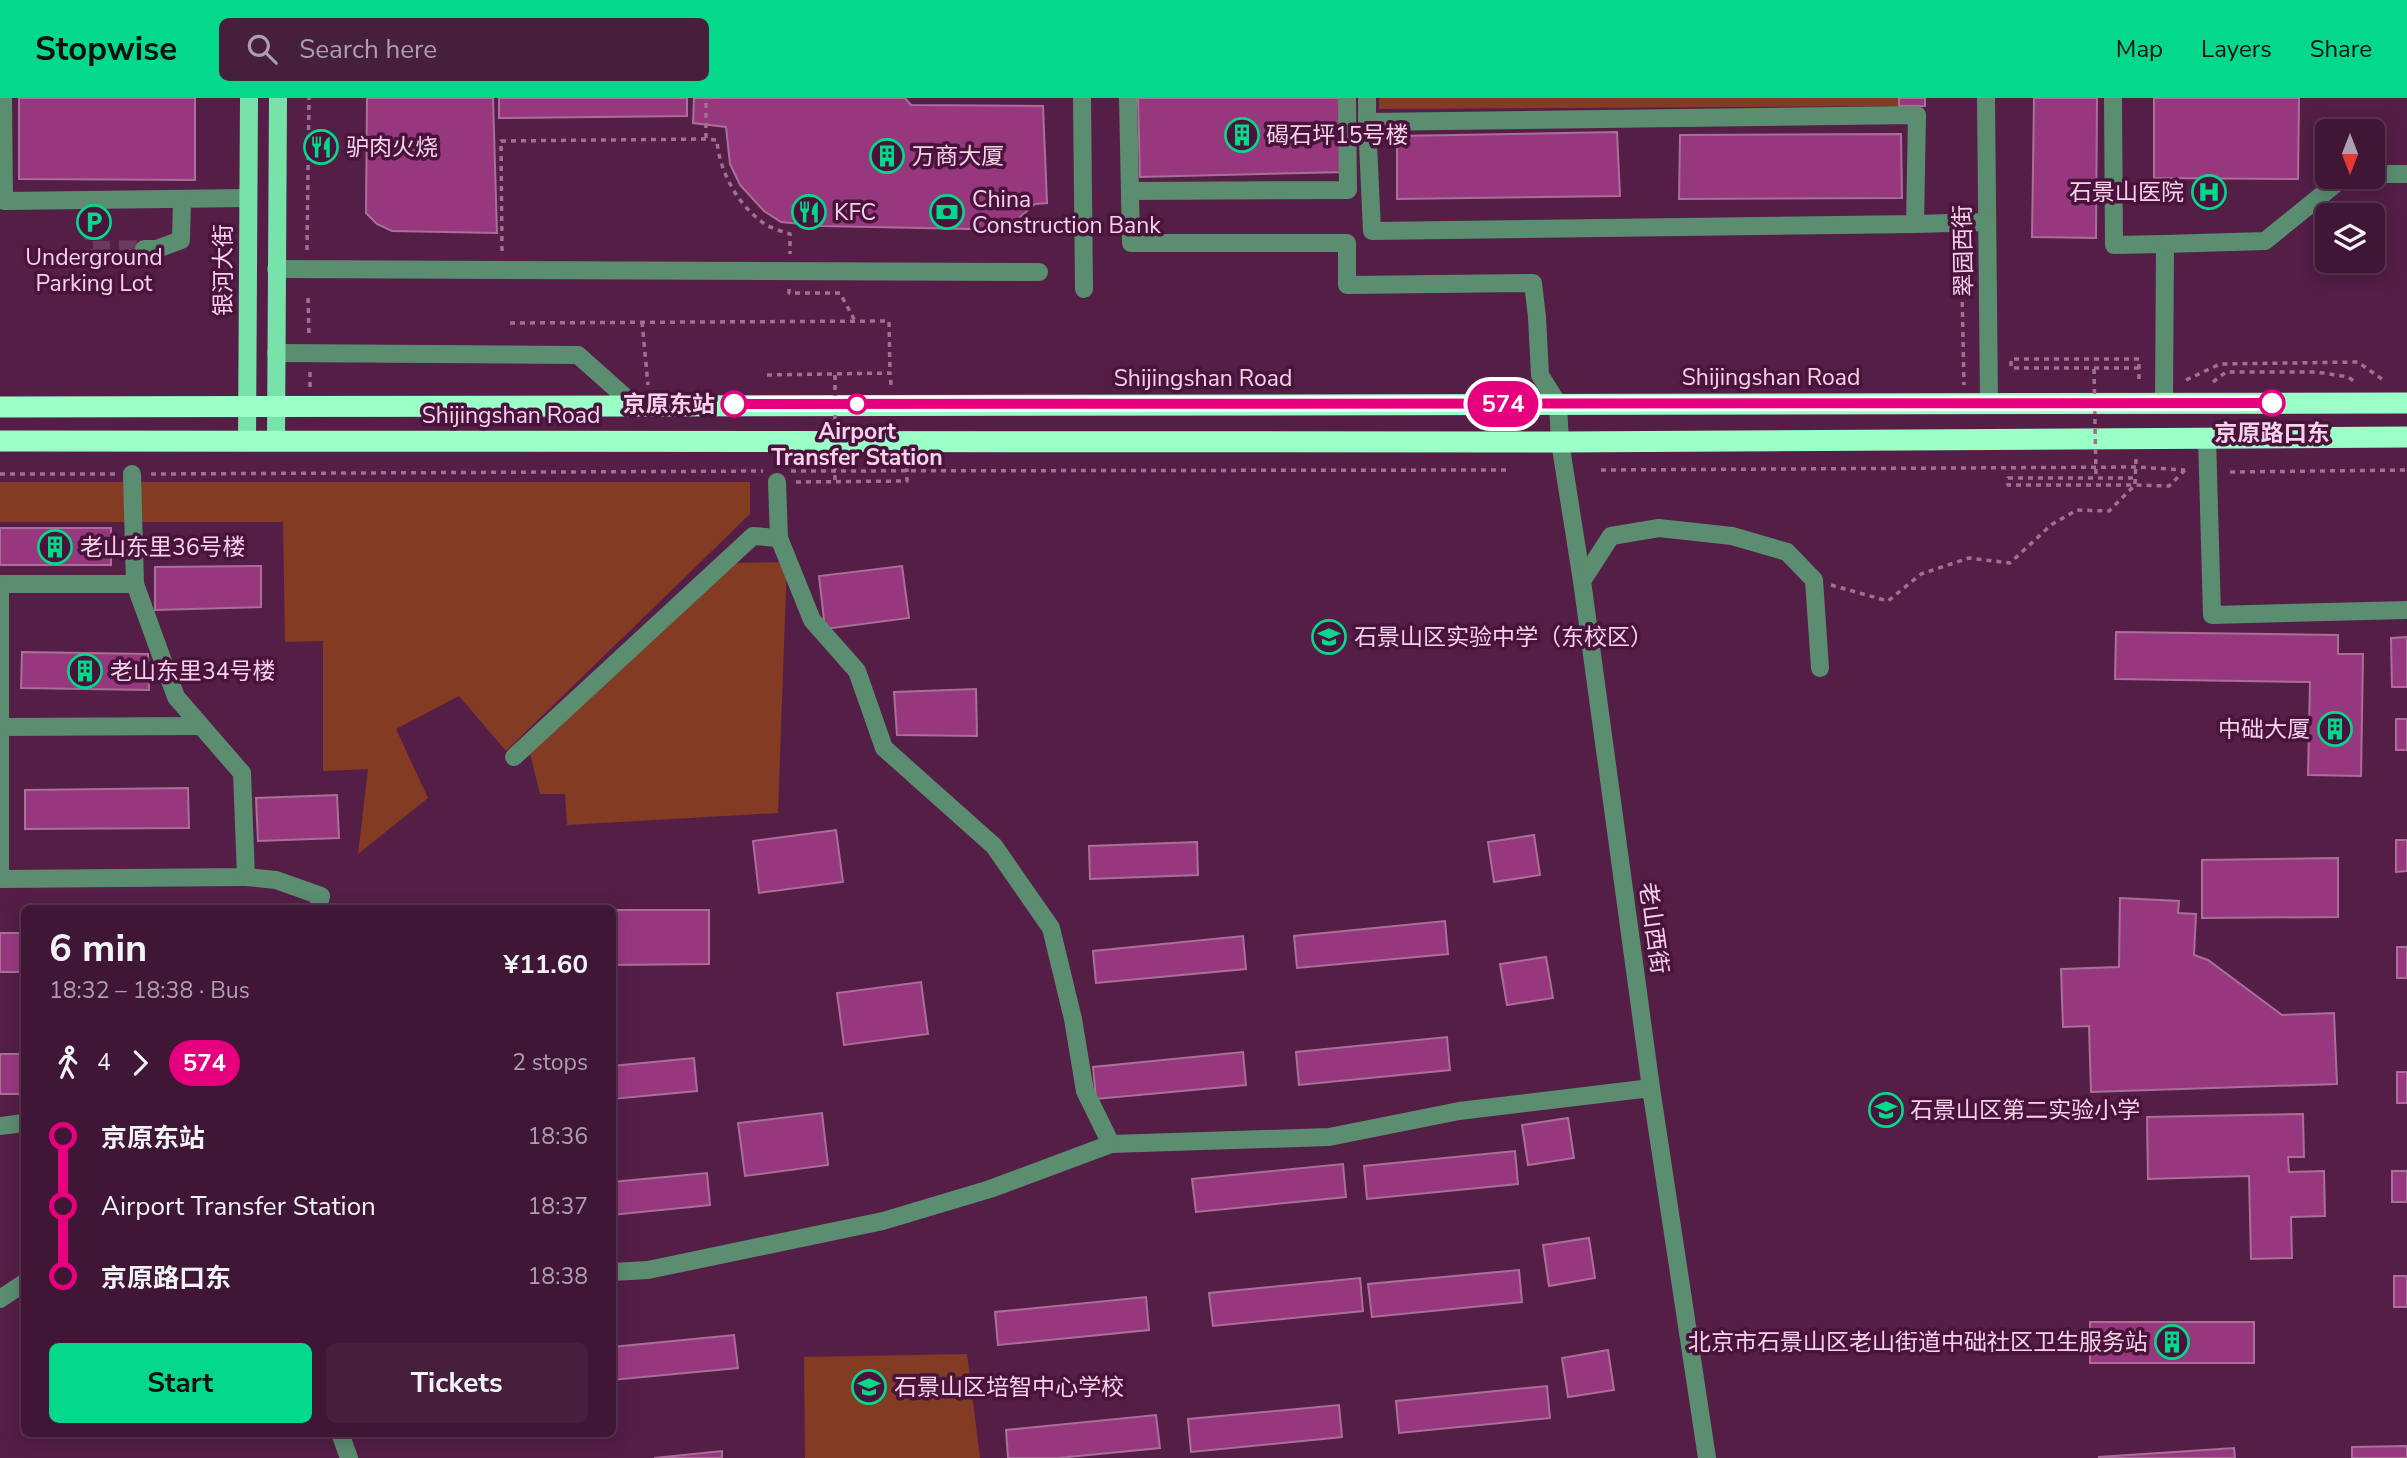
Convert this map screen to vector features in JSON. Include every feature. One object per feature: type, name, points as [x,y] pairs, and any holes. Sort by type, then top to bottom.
[{"type":"highway","name":"Shijingshan Road","points":[[0,407],[277,408],[641,398],[1558,404],[2407,403]]},
{"type":"highway","name":"Shijingshan Road","points":[[0,441],[1560,442],[2407,437]]},
{"type":"main road","name":"银河大街","points":[[247,442],[249,98]]},
{"type":"main road","points":[[276,442],[278,98]]},
{"type":"street","points":[[3,98],[4,201],[247,198]]},
{"type":"street","points":[[1082,98],[1084,289]]},
{"type":"street","points":[[1128,98],[1131,243],[1347,243],[1347,285],[1532,283],[1538,317],[1540,375],[1558,404]]},
{"type":"street","points":[[1130,191],[1348,190],[1347,98]]},
{"type":"street","points":[[1367,98],[1372,231],[1987,222]]},
{"type":"street","name":"翠园西街","points":[[1986,98],[1989,404]]},
{"type":"street","points":[[2113,98],[2114,245],[2265,241],[2329,189]]},
{"type":"street","points":[[1367,122],[1917,115],[1915,224]]},
{"type":"street","points":[[2385,174],[2407,174]]},
{"type":"street","points":[[145,249],[157,249],[181,240],[182,199]]},
{"type":"street","points":[[2165,244],[2171,404]]},
{"type":"street","points":[[276,269],[1039,272]]},
{"type":"street","points":[[276,353],[578,355],[641,398]]},
{"type":"street","name":"老山西街","points":[[1558,404],[1560,442],[1582,581],[1651,1088],[1707,1458]]},
{"type":"street","points":[[2207,437],[2212,614],[2407,610]]},
{"type":"street","points":[[132,474],[135,584],[176,697],[242,773],[246,877]]},
{"type":"street","points":[[775,475],[779,538],[812,620],[857,671],[884,748],[994,846],[1051,928],[1073,1019],[1085,1091],[1111,1144]]},
{"type":"street","points":[[1582,581],[1611,536],[1659,528],[1732,536],[1787,551],[1814,580],[1820,668]]},
{"type":"street","points":[[514,757],[753,536],[779,538]]},
{"type":"street","points":[[135,584],[0,584],[0,879],[246,877],[276,880],[321,896],[319,905]]},
{"type":"street","points":[[0,727],[200,726]]},
{"type":"street","points":[[616,1272],[648,1270],[883,1221],[990,1189],[1111,1144],[1329,1137],[1460,1111],[1651,1088]]},
{"type":"street","points":[[0,1126],[21,1123]]},
{"type":"street","points":[[0,1299],[21,1285]]},
{"type":"street","points":[[341,1437],[349,1458]]},
{"type":"path","points":[[307,254],[309,98]]},
{"type":"path","points":[[706,98],[706,139]]},
{"type":"path","points":[[502,254],[501,141],[717,140],[718,158],[748,210],[766,225],[790,234],[789,293],[840,293],[855,321]]},
{"type":"path","points":[[1961,237],[1964,395]]},
{"type":"path","points":[[308,298],[309,342]]},
{"type":"path","points":[[510,323],[889,321],[890,373]]},
{"type":"path","points":[[641,398],[642,322]]},
{"type":"path","points":[[2139,359],[2011,359],[2011,368],[2139,368]]},
{"type":"path","points":[[310,362],[310,389]]},
{"type":"path","points":[[2186,380],[2220,364],[2358,362],[2387,382]]},
{"type":"path","points":[[2094,369],[2096,477]]},
{"type":"path","points":[[2171,404],[2205,389],[2226,372],[2317,372],[2347,377],[2358,384]]},
{"type":"path","points":[[767,375],[876,374]]},
{"type":"path","points":[[835,375],[835,482]]},
{"type":"path","points":[[1814,580],[1888,601],[1921,574],[1969,558],[2010,563],[2051,525],[2077,510],[2109,511],[2135,485],[2136,438]]},
{"type":"path","points":[[1601,470],[2136,467],[2185,470],[2169,486],[2008,485],[2008,478],[2136,478]]},
{"type":"path","points":[[0,474],[775,475],[1507,470]]},
{"type":"path","points":[[2230,472],[2407,470]]},
{"type":"path","points":[[775,475],[835,482],[907,481]]},
{"type":"shaded area","points":[[1379,98],[1899,98],[1899,106],[1379,109]]},
{"type":"shaded area","points":[[0,482],[750,482],[750,514],[506,751],[459,696],[396,729],[428,798],[358,854],[368,769],[323,771],[323,641],[285,642],[283,522],[0,522]]},
{"type":"shaded area","points":[[787,562],[778,813],[567,825],[565,794],[540,794],[530,754],[727,563]]},
{"type":"shaded area","points":[[967,1354],[980,1458],[805,1458],[804,1357]]},
{"type":"building","points":[[19,98],[195,98],[195,180],[19,179]]},
{"type":"building","points":[[367,98],[493,98],[497,233],[392,231],[377,224],[366,213]]},
{"type":"building","points":[[499,98],[687,98],[687,116],[499,118]]},
{"type":"building","name":"万商大厦","points":[[694,98],[905,98],[911,105],[1043,106],[1047,203],[1035,204],[1019,218],[1019,230],[822,226],[781,222],[764,211],[740,185],[730,164],[726,127],[693,123]]},
{"type":"building","name":"碣石坪15号楼","points":[[1138,98],[1344,98],[1346,172],[1140,177]]},
{"type":"building","points":[[1899,98],[1925,98],[1925,106],[1899,106]]},
{"type":"building","points":[[2034,98],[2097,98],[2096,238],[2032,237]]},
{"type":"building","points":[[2154,98],[2299,98],[2298,179],[2154,178]]},
{"type":"building","points":[[1617,132],[1620,196],[1397,199],[1397,136]]},
{"type":"building","points":[[1901,134],[1902,198],[1679,199],[1680,135]]},
{"type":"building","name":"老山东里36号楼","points":[[0,528],[111,528],[111,565],[0,565]]},
{"type":"building","points":[[261,566],[261,607],[155,610],[155,567]]},
{"type":"building","points":[[902,566],[909,618],[825,629],[819,576]]},
{"type":"building","name":"中础大厦","points":[[2116,632],[2338,635],[2338,654],[2363,654],[2361,776],[2308,775],[2310,682],[2115,679]]},
{"type":"building","points":[[2407,637],[2407,687],[2392,687],[2391,638]]},
{"type":"building","name":"老山东里34号楼","points":[[22,652],[148,654],[149,690],[21,688]]},
{"type":"building","points":[[976,689],[977,736],[897,735],[894,692]]},
{"type":"building","points":[[2396,719],[2407,719],[2407,750],[2396,750]]},
{"type":"building","points":[[188,788],[189,828],[25,829],[25,790]]},
{"type":"building","points":[[337,795],[339,838],[258,841],[256,798]]},
{"type":"building","points":[[836,830],[843,882],[759,893],[753,841]]},
{"type":"building","points":[[1534,835],[1540,875],[1494,882],[1488,842]]},
{"type":"building","points":[[2396,840],[2407,840],[2407,871],[2396,872]]},
{"type":"building","points":[[1197,842],[1198,875],[1090,879],[1089,846]]},
{"type":"building","points":[[2338,858],[2338,917],[2202,918],[2202,860]]},
{"type":"building","points":[[2120,898],[2179,901],[2178,913],[2196,914],[2194,955],[2208,960],[2282,1015],[2334,1013],[2337,1084],[2091,1092],[2089,1026],[2063,1027],[2061,969],[2119,967]]},
{"type":"building","points":[[616,910],[709,910],[709,964],[616,965]]},
{"type":"building","points":[[1445,921],[1448,954],[1297,968],[1294,936]]},
{"type":"building","points":[[0,933],[21,933],[21,972],[0,972]]},
{"type":"building","points":[[1243,936],[1246,969],[1096,983],[1093,951]]},
{"type":"building","points":[[2397,947],[2407,947],[2407,978],[2397,978]]},
{"type":"building","points":[[1546,957],[1553,998],[1507,1005],[1500,964]]},
{"type":"building","points":[[921,982],[928,1034],[844,1045],[837,993]]},
{"type":"building","points":[[1447,1037],[1450,1070],[1299,1085],[1296,1052]]},
{"type":"building","points":[[1243,1052],[1246,1085],[1096,1099],[1093,1067]]},
{"type":"building","points":[[0,1054],[21,1054],[21,1094],[0,1094]]},
{"type":"building","points":[[694,1058],[697,1091],[616,1099],[616,1066]]},
{"type":"building","points":[[2397,1072],[2407,1072],[2407,1103],[2397,1103]]},
{"type":"building","points":[[822,1113],[828,1165],[745,1176],[738,1123]]},
{"type":"building","points":[[2303,1114],[2304,1157],[2288,1157],[2289,1172],[2324,1171],[2325,1216],[2291,1217],[2292,1258],[2251,1259],[2249,1176],[2148,1179],[2147,1117]]},
{"type":"building","points":[[1568,1118],[1574,1158],[1528,1165],[1522,1125]]},
{"type":"building","points":[[1515,1151],[1518,1184],[1367,1199],[1364,1166]]},
{"type":"building","points":[[1343,1164],[1346,1197],[1196,1212],[1192,1179]]},
{"type":"building","points":[[2392,1171],[2407,1171],[2407,1202],[2392,1202]]},
{"type":"building","points":[[707,1173],[710,1205],[616,1215],[616,1182]]},
{"type":"building","points":[[1589,1238],[1595,1278],[1549,1286],[1543,1245]]},
{"type":"building","points":[[1519,1270],[1522,1302],[1372,1317],[1368,1284]]},
{"type":"building","points":[[2394,1276],[2407,1276],[2407,1307],[2394,1307]]},
{"type":"building","points":[[1360,1278],[1363,1311],[1213,1326],[1209,1293]]},
{"type":"building","points":[[1146,1297],[1149,1330],[998,1345],[995,1312]]},
{"type":"building","name":"北京市石景山区老山街道中础社区卫生服务站","points":[[2090,1322],[2254,1322],[2254,1363],[2090,1363]]},
{"type":"building","points":[[734,1335],[738,1368],[616,1380],[616,1347]]},
{"type":"building","points":[[1608,1350],[1614,1390],[1568,1397],[1562,1358]]},
{"type":"building","points":[[1547,1386],[1550,1418],[1399,1433],[1396,1401]]},
{"type":"building","points":[[1339,1405],[1342,1437],[1191,1452],[1188,1419]]},
{"type":"building","points":[[1156,1415],[1160,1448],[1058,1458],[1008,1458],[1006,1430]]},
{"type":"building","points":[[2407,1446],[2407,1458],[2352,1458],[2352,1447]]},
{"type":"building","points":[[2234,1448],[2235,1458],[2099,1458],[2099,1457]]},
{"type":"building","points":[[722,1451],[722,1458],[654,1458]]},
{"type":"tunnel","points":[[94,222],[93,250],[144,249]]},
{"type":"bus line","name":"574","points":[[734,404],[2272,403]]},
{"type":"place","name":"碣石坪15号楼","points":[[1242,135]]},
{"type":"place","name":"驴肉火烧","points":[[321,147]]},
{"type":"place","name":"万商大厦","points":[[887,156]]},
{"type":"place","name":"石景山医院","points":[[2209,192]]},
{"type":"place","name":"KFC","points":[[809,212]]},
{"type":"place","name":"China Construction Bank","points":[[947,212]]},
{"type":"place","name":"Underground Parking Lot","points":[[94,222]]},
{"type":"place","name":"京原路口东","points":[[2272,403]]},
{"type":"place","name":"京原东站","points":[[734,404]]},
{"type":"place","name":"Airport Transfer Station","points":[[857,404]]},
{"type":"place","name":"老山东里36号楼","points":[[55,547]]},
{"type":"place","name":"石景山区实验中学（东校区）","points":[[1329,637]]},
{"type":"place","name":"老山东里34号楼","points":[[85,671]]},
{"type":"place","name":"中础大厦","points":[[2335,729]]},
{"type":"place","name":"石景山区第二实验小学","points":[[1886,1110]]},
{"type":"place","name":"北京市石景山区老山街道中础社区卫生服务站","points":[[2172,1342]]},
{"type":"place","name":"石景山区培智中心学校","points":[[869,1387]]}]
